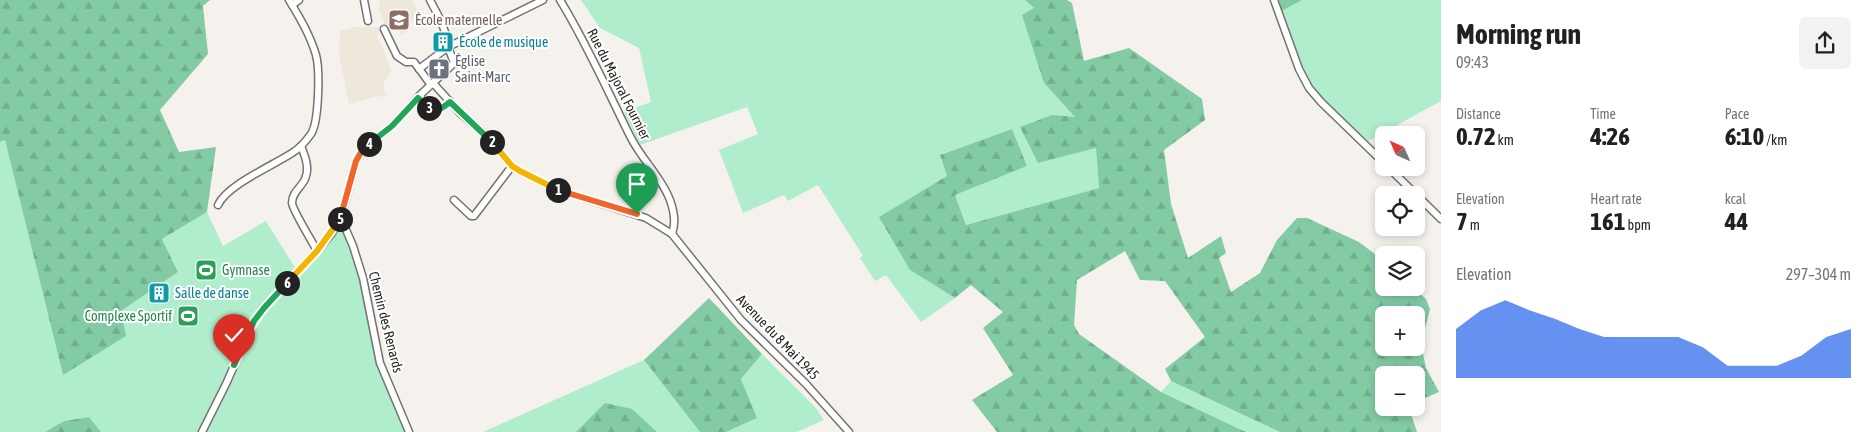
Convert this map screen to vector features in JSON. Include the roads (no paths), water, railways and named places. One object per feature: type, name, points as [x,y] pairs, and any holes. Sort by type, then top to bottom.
[{"type":"street","points":[[218,206],[223,196],[249,178],[294,152],[311,134],[314,126],[318,70],[316,56],[308,32],[291,2],[299,0]]},
{"type":"street","points":[[364,0],[368,21]]},
{"type":"street","points":[[202,432],[254,321],[317,251],[332,233],[341,218],[356,161],[360,154],[392,126],[454,64],[441,21],[430,0]]},
{"type":"street","points":[[418,69],[449,46],[542,0]]},
{"type":"street","name":"Rue du Majoral Fournier","points":[[560,0],[580,34],[630,138],[664,188],[673,211],[674,223],[672,234]]},
{"type":"street","points":[[1274,0],[1299,69],[1309,88],[1375,154]]},
{"type":"street","points":[[384,29],[397,56],[406,62],[414,62],[432,84],[489,138],[512,166],[474,216],[471,216],[454,200]]},
{"type":"street","points":[[418,98],[434,110],[440,109],[450,102]]},
{"type":"street","points":[[301,146],[307,162],[307,170],[305,180],[295,192],[292,204],[317,251]]},
{"type":"street","name":"Avenue du 8 Mai 1945","points":[[512,166],[555,189],[637,214],[672,234],[741,320],[806,384],[849,432]]},
{"type":"street","points":[[1397,176],[1441,219]]},
{"type":"street","name":"Chemin des Renards","points":[[341,218],[353,246],[363,278],[380,363],[409,432]]},
{"type":"place","name":"École maternelle","points":[[399,20]]},
{"type":"place","name":"École de musique","points":[[443,42]]},
{"type":"place","name":"Église Saint-Marc","points":[[439,69]]},
{"type":"place","name":"Gymnase","points":[[206,270]]},
{"type":"place","name":"Salle de danse","points":[[159,293]]},
{"type":"place","name":"Complexe Sportif","points":[[188,316]]}]
